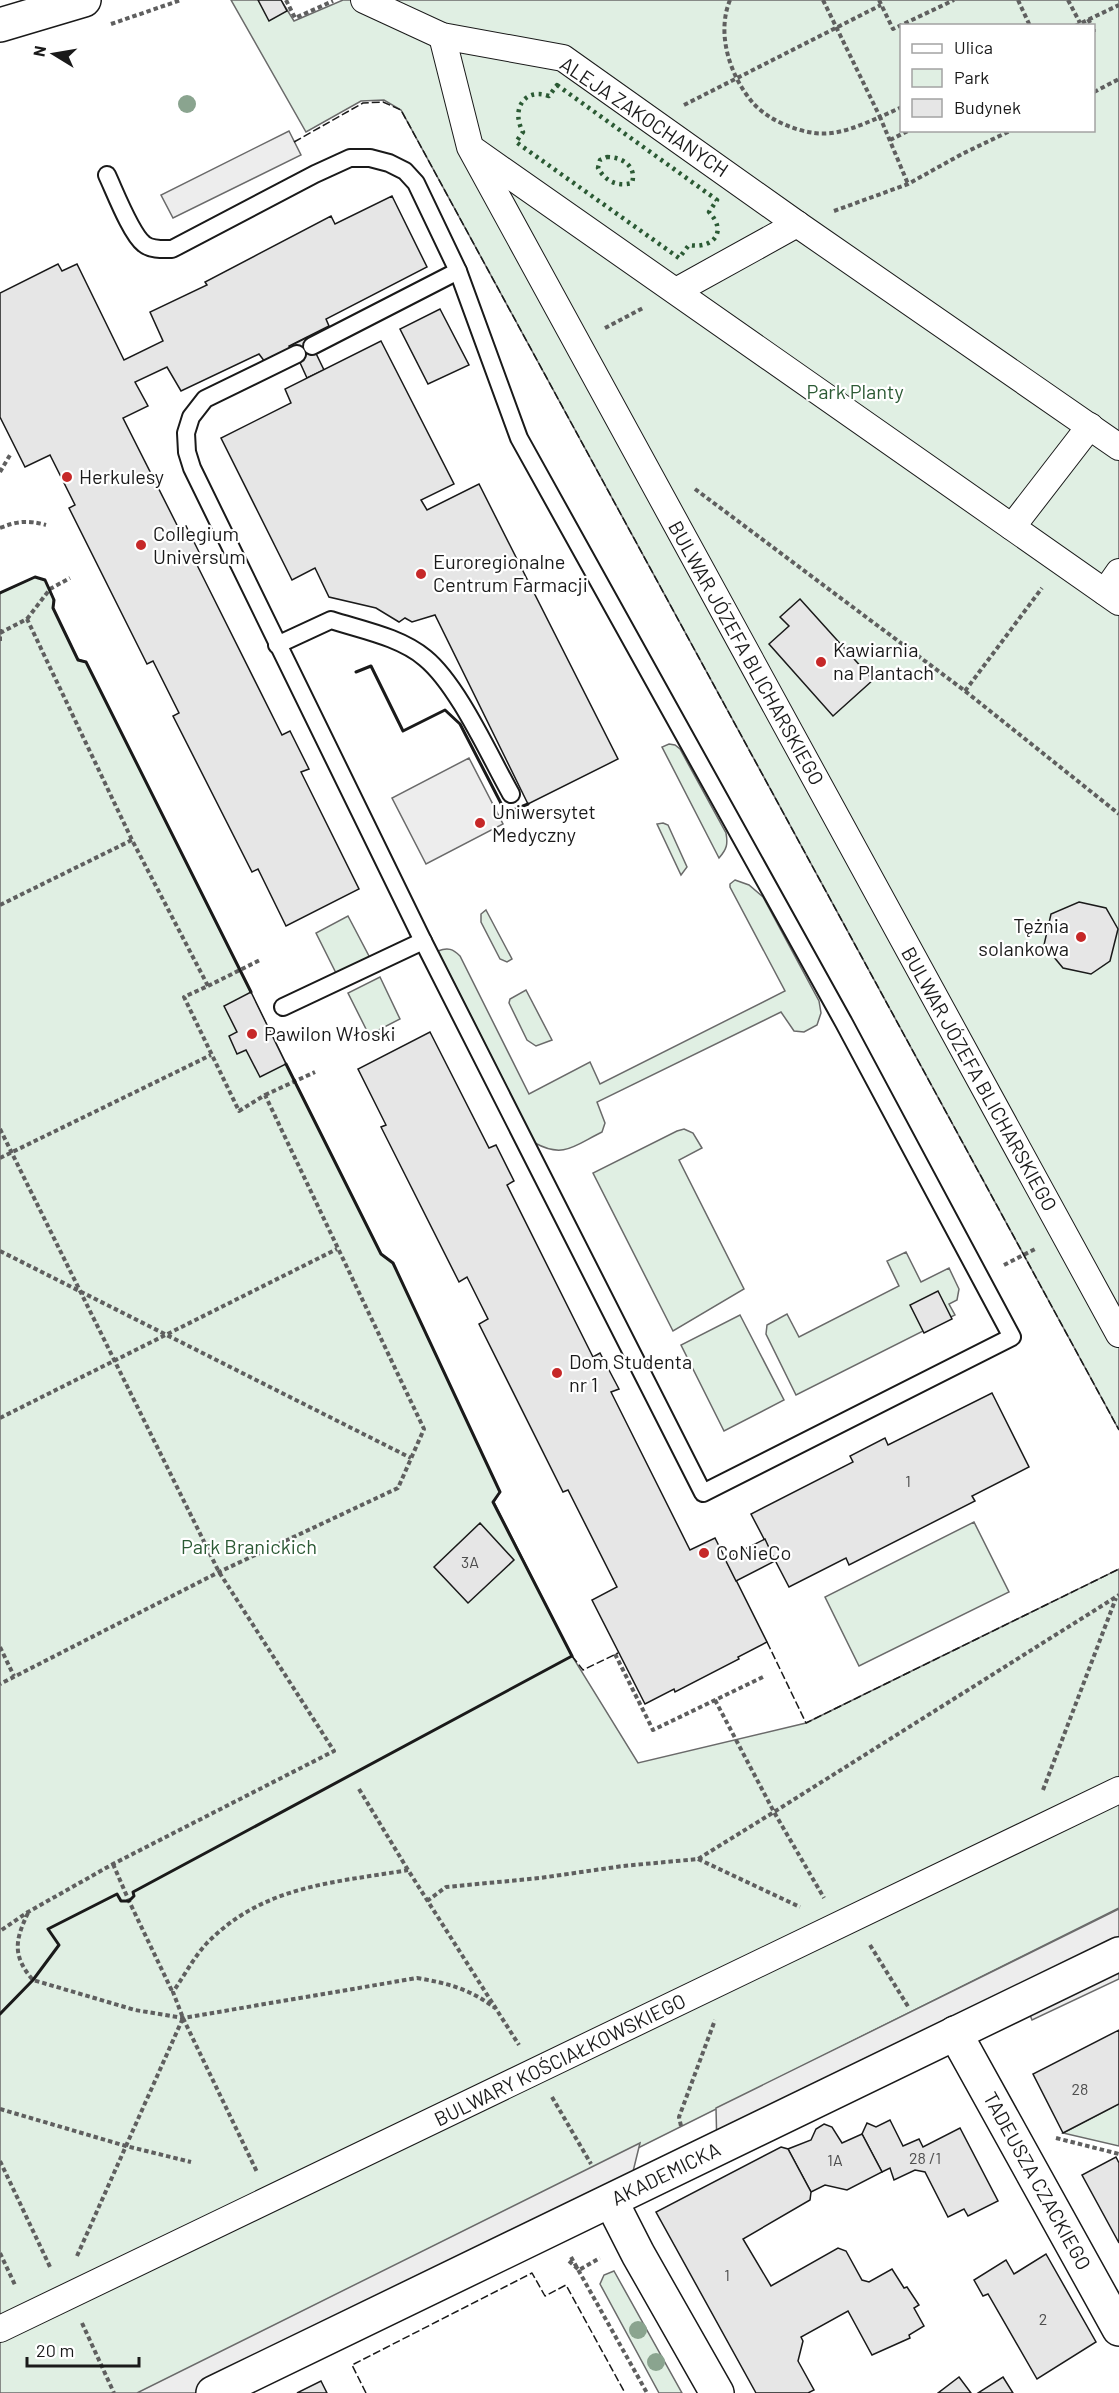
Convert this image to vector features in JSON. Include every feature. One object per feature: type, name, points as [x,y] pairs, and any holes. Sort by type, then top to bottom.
[{"type":"street","points":[[0,25],[84,0]]},
{"type":"street","points":[[364,0],[442,36]]},
{"type":"street","name":"ALEJA ZAKOCHANYCH","points":[[442,36],[563,57],[797,224],[1119,447]]},
{"type":"street","name":"BULWAR JÓZEFA BLICHARSKIEGO","points":[[442,36],[470,147],[1119,1334]]},
{"type":"street","points":[[470,147],[1062,562],[1114,588]]},
{"type":"street","points":[[676,291],[797,224]]},
{"type":"street","points":[[1012,527],[1090,426]]},
{"type":"street","name":"BULWARY KOŚCIAŁKOWSKIEGO","points":[[0,2329],[1119,1790]]},
{"type":"street","name":"AKADEMICKA","points":[[213,2393],[1119,1954]]},
{"type":"street","name":"TADEUSZA CZACKIEGO","points":[[955,2033],[1119,2329]]},
{"type":"street","points":[[611,2200],[638,2254],[717,2393]]},
{"type":"lane","points":[[107,176],[136,235],[145,245],[160,249],[172,249],[350,158],[370,158],[389,163],[405,171],[416,183],[458,271],[519,438],[844,1023],[1012,1337],[703,1493],[423,940],[277,645],[192,468],[187,452],[186,434],[190,417],[205,399],[458,271]]},
{"type":"lane","points":[[277,645],[332,620],[396,641],[424,657],[444,676],[511,794]]},
{"type":"lane","points":[[284,1007],[423,940]]},
{"type":"path","points":[[286,0],[295,18],[337,0]]},
{"type":"path","points":[[730,0],[726,9],[724,43],[736,78],[754,104],[782,123],[815,133],[849,131],[900,108]]},
{"type":"path","points":[[823,0],[880,117],[908,183]]},
{"type":"path","points":[[904,24],[954,0]]},
{"type":"path","points":[[1018,0],[1029,24]]},
{"type":"path","points":[[1068,0],[1077,24],[1119,4]]},
{"type":"path","points":[[654,122],[880,2],[893,29],[900,26]]},
{"type":"path","points":[[1088,19],[1090,24]]},
{"type":"path","points":[[1095,91],[1119,79]]},
{"type":"path","points":[[890,140],[906,132]]},
{"type":"path","points":[[797,224],[908,183],[1008,132]]},
{"type":"path","points":[[576,343],[676,291]]},
{"type":"path","points":[[0,472],[10,455]]},
{"type":"path","points":[[691,486],[721,506],[965,691],[1119,814]]},
{"type":"path","points":[[0,528],[13,522],[29,520],[46,525]]},
{"type":"path","points":[[965,691],[1062,562]]},
{"type":"path","points":[[0,641],[0,632],[27,619],[50,590],[70,578]]},
{"type":"path","points":[[27,619],[132,840],[207,986]]},
{"type":"path","points":[[0,905],[132,840]]},
{"type":"path","points":[[260,960],[184,997],[211,1055],[239,1111],[265,1095],[315,1072]]},
{"type":"path","points":[[0,1158],[211,1055]]},
{"type":"path","points":[[0,1684],[219,1572],[398,1488],[424,1429],[265,1095]]},
{"type":"path","points":[[0,1129],[219,1572],[334,1751],[113,1864],[28,1912],[0,1931]]},
{"type":"path","points":[[0,1418],[337,1249]]},
{"type":"path","points":[[0,1251],[411,1458]]},
{"type":"path","points":[[427,1901],[446,1887],[698,1859],[1118,1596]]},
{"type":"path","points":[[1025,1835],[1118,1596]]},
{"type":"path","points":[[0,1647],[14,1676]]},
{"type":"path","points":[[615,1654],[653,1730],[765,1676]]},
{"type":"path","points":[[715,1700],[774,1812],[839,1925]]},
{"type":"path","points":[[359,1789],[427,1901],[536,2071],[591,2164]]},
{"type":"path","points":[[698,1859],[839,1925],[871,1946],[909,2008]]},
{"type":"path","points":[[113,1864],[270,2200]]},
{"type":"path","points":[[173,1992],[206,1944],[235,1919],[260,1903],[302,1888],[408,1870]]},
{"type":"path","points":[[28,1912],[18,1933],[16,1949],[25,1971],[33,1980],[135,2010],[183,2018],[417,1978],[442,1982],[476,1994],[495,2008]]},
{"type":"path","points":[[689,2162],[679,2117],[730,1978]]},
{"type":"path","points":[[76,2258],[183,2018]]},
{"type":"path","points":[[0,2109],[126,2146],[191,2162]]},
{"type":"path","points":[[1052,2133],[1058,2140],[1119,2154]]},
{"type":"path","points":[[0,2161],[51,2269]]},
{"type":"path","points":[[0,2253],[15,2285]]},
{"type":"path","points":[[42,2273],[59,2266]]},
{"type":"path","points":[[579,2270],[646,2393]]},
{"type":"path","points":[[7,2288],[24,2281]]},
{"type":"path","points":[[70,2295],[114,2393]]},
{"type":"green space","name":"Park Planty","points":[[231,0],[281,0],[294,21],[343,0],[1119,0],[1119,1430],[401,110],[384,100],[361,101],[306,132]]},
{"type":"green space","name":"Park Branickich","points":[[35,577],[45,580],[53,597],[53,608],[78,659],[86,662],[381,1254],[393,1263],[500,1492],[494,1502],[572,1656],[638,1763],[806,1723],[1119,1569],[1119,1908],[147,2393],[0,2393],[0,593]]},
{"type":"green space","points":[[669,744],[680,749],[726,833],[726,846],[719,858],[662,747]]},
{"type":"green space","points":[[657,824],[668,825],[687,867],[681,875]]},
{"type":"green space","points":[[735,880],[749,885],[763,897],[819,1001],[821,1013],[817,1025],[804,1032],[794,1031],[781,1012],[597,1102],[605,1123],[602,1132],[562,1150],[545,1148],[535,1143],[438,951],[450,949],[460,956],[529,1094],[590,1062],[600,1084],[785,991],[730,887]]},
{"type":"green space","points":[[486,910],[512,959],[507,962],[500,959],[481,922],[481,914]]},
{"type":"green space","points":[[348,916],[370,958],[337,975],[316,933]]},
{"type":"green space","points":[[380,977],[400,1019],[369,1035],[348,993]]},
{"type":"green space","points":[[526,990],[552,1040],[536,1046],[527,1040],[509,1003],[510,999]]},
{"type":"green space","points":[[684,1129],[693,1133],[702,1148],[679,1160],[744,1289],[673,1331],[593,1173]]},
{"type":"green space","points":[[906,1252],[921,1282],[949,1268],[959,1289],[957,1300],[949,1304],[955,1315],[796,1395],[766,1334],[767,1325],[787,1314],[799,1337],[899,1286],[887,1261]]},
{"type":"green space","points":[[740,1315],[784,1400],[724,1431],[681,1345]]},
{"type":"green space","points":[[974,1522],[1009,1592],[859,1666],[825,1597]]},
{"type":"green space","points":[[1119,2104],[1119,2146],[1063,2133]]},
{"type":"green space","points":[[614,2271],[682,2393],[659,2393],[600,2284],[604,2275]]},
{"type":"shaded area","points":[[289,131],[301,155],[173,218],[161,195]]},
{"type":"shaded area","points":[[469,758],[503,824],[426,864],[392,798]]},
{"type":"shaded area","points":[[1119,1909],[1119,1954],[717,2149],[716,2108]]},
{"type":"shaded area","points":[[1119,1968],[1119,1979],[1032,2020],[1028,2010]]},
{"type":"shaded area","points":[[640,2143],[628,2192],[213,2393],[137,2393]]},
{"type":"building","points":[[258,0],[281,0],[287,11],[269,21]]},
{"type":"building","name":"Collegium Universum","points":[[392,196],[427,267],[326,319],[329,326],[289,346],[290,348],[265,362],[259,354],[181,391],[167,367],[135,382],[148,406],[123,418],[179,529],[186,526],[204,562],[197,565],[282,735],[290,731],[309,769],[301,772],[359,889],[286,926],[258,869],[252,872],[173,716],[179,713],[153,661],[147,664],[69,508],[75,505],[50,455],[25,467],[0,417],[0,293],[58,264],[62,271],[77,264],[124,360],[163,341],[150,312],[207,285],[205,282],[331,216],[335,224]]},
{"type":"building","points":[[440,309],[469,365],[428,384],[400,329]]},
{"type":"building","points":[[308,337],[324,370],[307,378],[292,345]]},
{"type":"building","name":"Euroregionalne Centrum Farmacji","points":[[381,341],[454,484],[421,500],[427,510],[479,484],[618,759],[528,804],[435,615],[412,622],[405,618],[399,622],[376,608],[329,597],[315,568],[292,580],[221,438],[291,403],[285,389]]},
{"type":"building","name":"Kawiarnia na Plantach","points":[[800,599],[873,680],[833,716],[769,644],[789,626],[780,617]]},
{"type":"building","name":"Tężnia solankowa","points":[[1079,902],[1106,908],[1118,929],[1110,961],[1091,974],[1063,968],[1044,945],[1051,914]]},
{"type":"building","name":"Pawilon Włoski","points":[[251,992],[286,1064],[260,1077],[246,1050],[237,1054],[229,1036],[237,1032],[224,1006]]},
{"type":"building","name":"Dom Studenta nr 1","points":[[430,1032],[489,1148],[496,1145],[514,1181],[507,1185],[593,1357],[600,1353],[619,1389],[611,1392],[690,1550],[715,1538],[767,1642],[675,1692],[674,1689],[645,1704],[592,1600],[617,1587],[568,1490],[563,1492],[479,1324],[488,1319],[467,1277],[459,1282],[381,1127],[386,1125],[358,1069]]},
{"type":"building","points":[[938,1291],[952,1319],[924,1333],[910,1305]]},
{"type":"building","points":[[992,1393],[1029,1467],[972,1496],[975,1501],[849,1565],[846,1558],[789,1587],[751,1514],[853,1462],[850,1456],[885,1438],[888,1445]]},
{"type":"building","points":[[480,1523],[514,1560],[468,1603],[434,1567]]},
{"type":"building","points":[[765,1539],[775,1561],[736,1581],[725,1559]]},
{"type":"building","points":[[1119,2030],[1119,2104],[1063,2133],[1033,2074]]},
{"type":"building","points":[[890,2120],[903,2146],[919,2139],[923,2147],[960,2128],[998,2201],[968,2216],[964,2209],[948,2217],[925,2172],[915,2170],[894,2180],[890,2168],[882,2172],[862,2134],[867,2123],[876,2127]]},
{"type":"building","points":[[824,2124],[832,2127],[842,2143],[862,2134],[882,2172],[847,2190],[825,2185],[811,2192],[788,2149],[811,2140],[816,2129]]},
{"type":"building","points":[[781,2147],[788,2149],[811,2192],[810,2200],[743,2239],[771,2286],[838,2248],[846,2251],[862,2280],[869,2282],[892,2269],[904,2288],[907,2287],[919,2305],[914,2308],[924,2326],[909,2335],[910,2338],[872,2355],[848,2311],[801,2337],[803,2341],[798,2361],[814,2390],[808,2393],[756,2393],[656,2212]]},
{"type":"building","points":[[1116,2157],[1119,2163],[1119,2243],[1082,2175]]},
{"type":"building","points":[[1046,2254],[1096,2342],[1037,2379],[988,2294],[983,2296],[974,2280],[1006,2260],[1014,2274]]},
{"type":"building","points":[[959,2377],[971,2393],[938,2393]]},
{"type":"building","points":[[1003,2377],[1013,2393],[978,2393]]},
{"type":"building","points":[[321,2381],[327,2393],[297,2393]]},
{"type":"hedge","points":[[557,85],[717,200],[709,212],[717,226],[715,238],[711,242],[698,246],[689,245],[679,258],[516,142],[523,132],[518,116],[522,103],[532,95],[549,96],[557,85]]},
{"type":"hedge","points":[[607,157],[623,161],[630,167],[632,183],[616,183],[604,176],[598,168],[600,160],[607,157]]},
{"type":"fence","points":[[294,142],[363,103],[383,102],[401,110],[1119,1430]]},
{"type":"fence","points":[[767,1642],[806,1723],[1119,1569]]},
{"type":"fence","points":[[572,1656],[583,1670],[618,1653]]},
{"type":"fence","points":[[366,2393],[352,2365],[532,2273],[545,2296],[566,2285],[625,2393]]},
{"type":"wall","points":[[0,593],[35,577],[45,580],[54,600],[53,608],[78,660],[86,662],[251,992]]},
{"type":"wall","points":[[356,672],[371,666],[403,731],[445,710],[460,724],[506,813],[528,804]]},
{"type":"wall","points":[[0,2014],[33,1980],[59,1945],[48,1929],[117,1894],[121,1901],[129,1901],[134,1896],[133,1892],[572,1656],[493,1502],[500,1492],[393,1263],[381,1254],[286,1064]]},
{"type":"place","name":"Herkulesy","points":[[67,477]]},
{"type":"place","name":"Collegium Universum","points":[[141,545]]},
{"type":"place","name":"Euroregionalne Centrum Farmacji","points":[[421,574]]},
{"type":"place","name":"Kawiarnia na Plantach","points":[[821,662]]},
{"type":"place","name":"Uniwersytet Medyczny","points":[[480,823]]},
{"type":"place","name":"Tężnia solankowa","points":[[1081,937]]},
{"type":"place","name":"Pawilon Włoski","points":[[252,1034]]},
{"type":"place","name":"Dom Studenta nr 1","points":[[557,1373]]},
{"type":"place","name":"CoNieCo","points":[[704,1553]]}]
